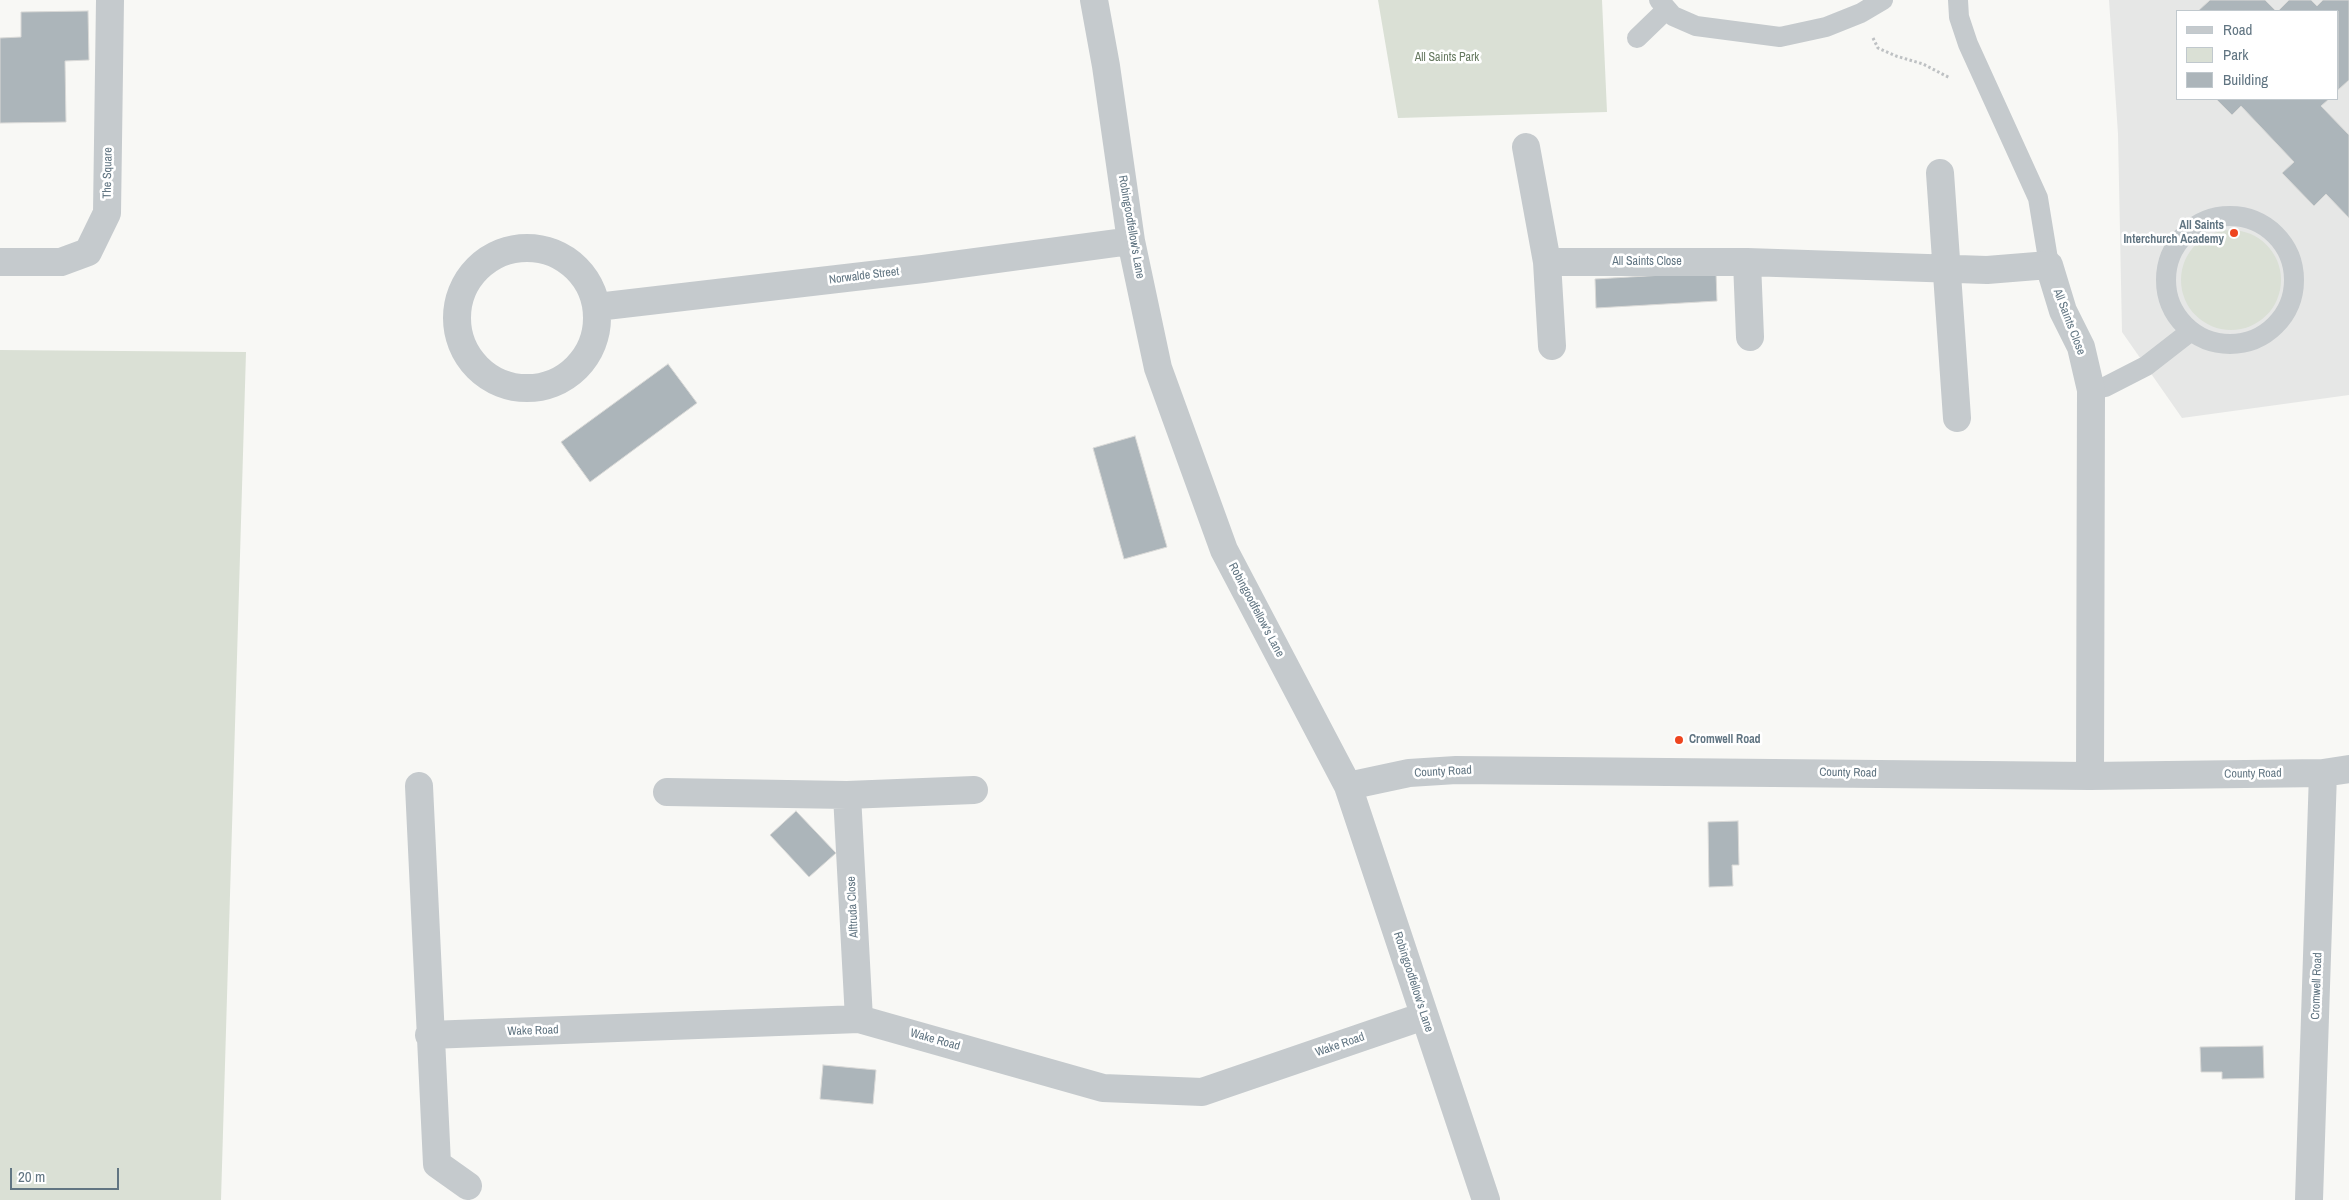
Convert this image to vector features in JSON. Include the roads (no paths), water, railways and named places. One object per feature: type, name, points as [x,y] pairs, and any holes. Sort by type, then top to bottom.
[{"type":"street","name":"The Square","points":[[0,262],[61,262],[88,252],[107,213],[110,0]]},
{"type":"street","name":"Robingoodfellow's Lane","points":[[1094,0],[1106,66],[1131,241],[1158,368],[1224,550],[1348,786],[1486,1200]]},
{"type":"street","points":[[1526,147],[1547,262],[1552,346]]},
{"type":"street","points":[[1940,172],[1957,418]]},
{"type":"street","name":"Norwalde Street","points":[[597,307],[923,269],[1131,241]]},
{"type":"street","points":[[527,247],[551,252],[574,264],[589,283],[597,307],[596,329],[591,346],[578,366],[567,376],[544,386],[520,388],[493,380],[474,365],[464,349],[457,326],[458,302],[462,289],[476,269],[505,250],[527,247]]},
{"type":"street","name":"All Saints Close","points":[[1547,262],[1747,262],[1987,270],[2049,265],[2063,311],[2081,347],[2091,390],[2090,776]]},
{"type":"street","points":[[1747,262],[1750,336]]},
{"type":"street","name":"County Road","points":[[1348,786],[1409,773],[1456,770],[2090,776],[2322,773],[2349,769]]},
{"type":"street","name":"Cromwell Road","points":[[2309,1200],[2322,773]]},
{"type":"street","points":[[418,786],[436,1164],[468,1186]]},
{"type":"street","points":[[666,792],[848,796],[974,790]]},
{"type":"street","name":"Alftruda Close","points":[[848,796],[859,1019]]},
{"type":"street","name":"Wake Road","points":[[429,1035],[859,1019],[1102,1088],[1202,1092],[1424,1016]]},
{"type":"lane","points":[[1637,38],[1662,5],[1674,16],[1696,26],[1780,37],[1826,27],[1861,13],[1883,0]]},
{"type":"lane","points":[[1958,0],[1959,18],[1965,35],[2038,198],[2049,265]]},
{"type":"lane","points":[[2220,216],[2243,216],[2260,223],[2278,236],[2290,255],[2295,277],[2292,299],[2282,319],[2265,334],[2245,344],[2221,345],[2200,338],[2190,330],[2182,324],[2170,305],[2165,283],[2169,257],[2181,237],[2198,224],[2220,216]]},
{"type":"lane","points":[[2091,390],[2105,387],[2146,366],[2190,330]]},
{"type":"place","name":"All Saints Interchurch Academy","points":[[2234,233]]},
{"type":"place","name":"Cromwell Road","points":[[1679,740]]},
{"type":"park label","name":"All Saints Park","points":[[1447,58]]}]
